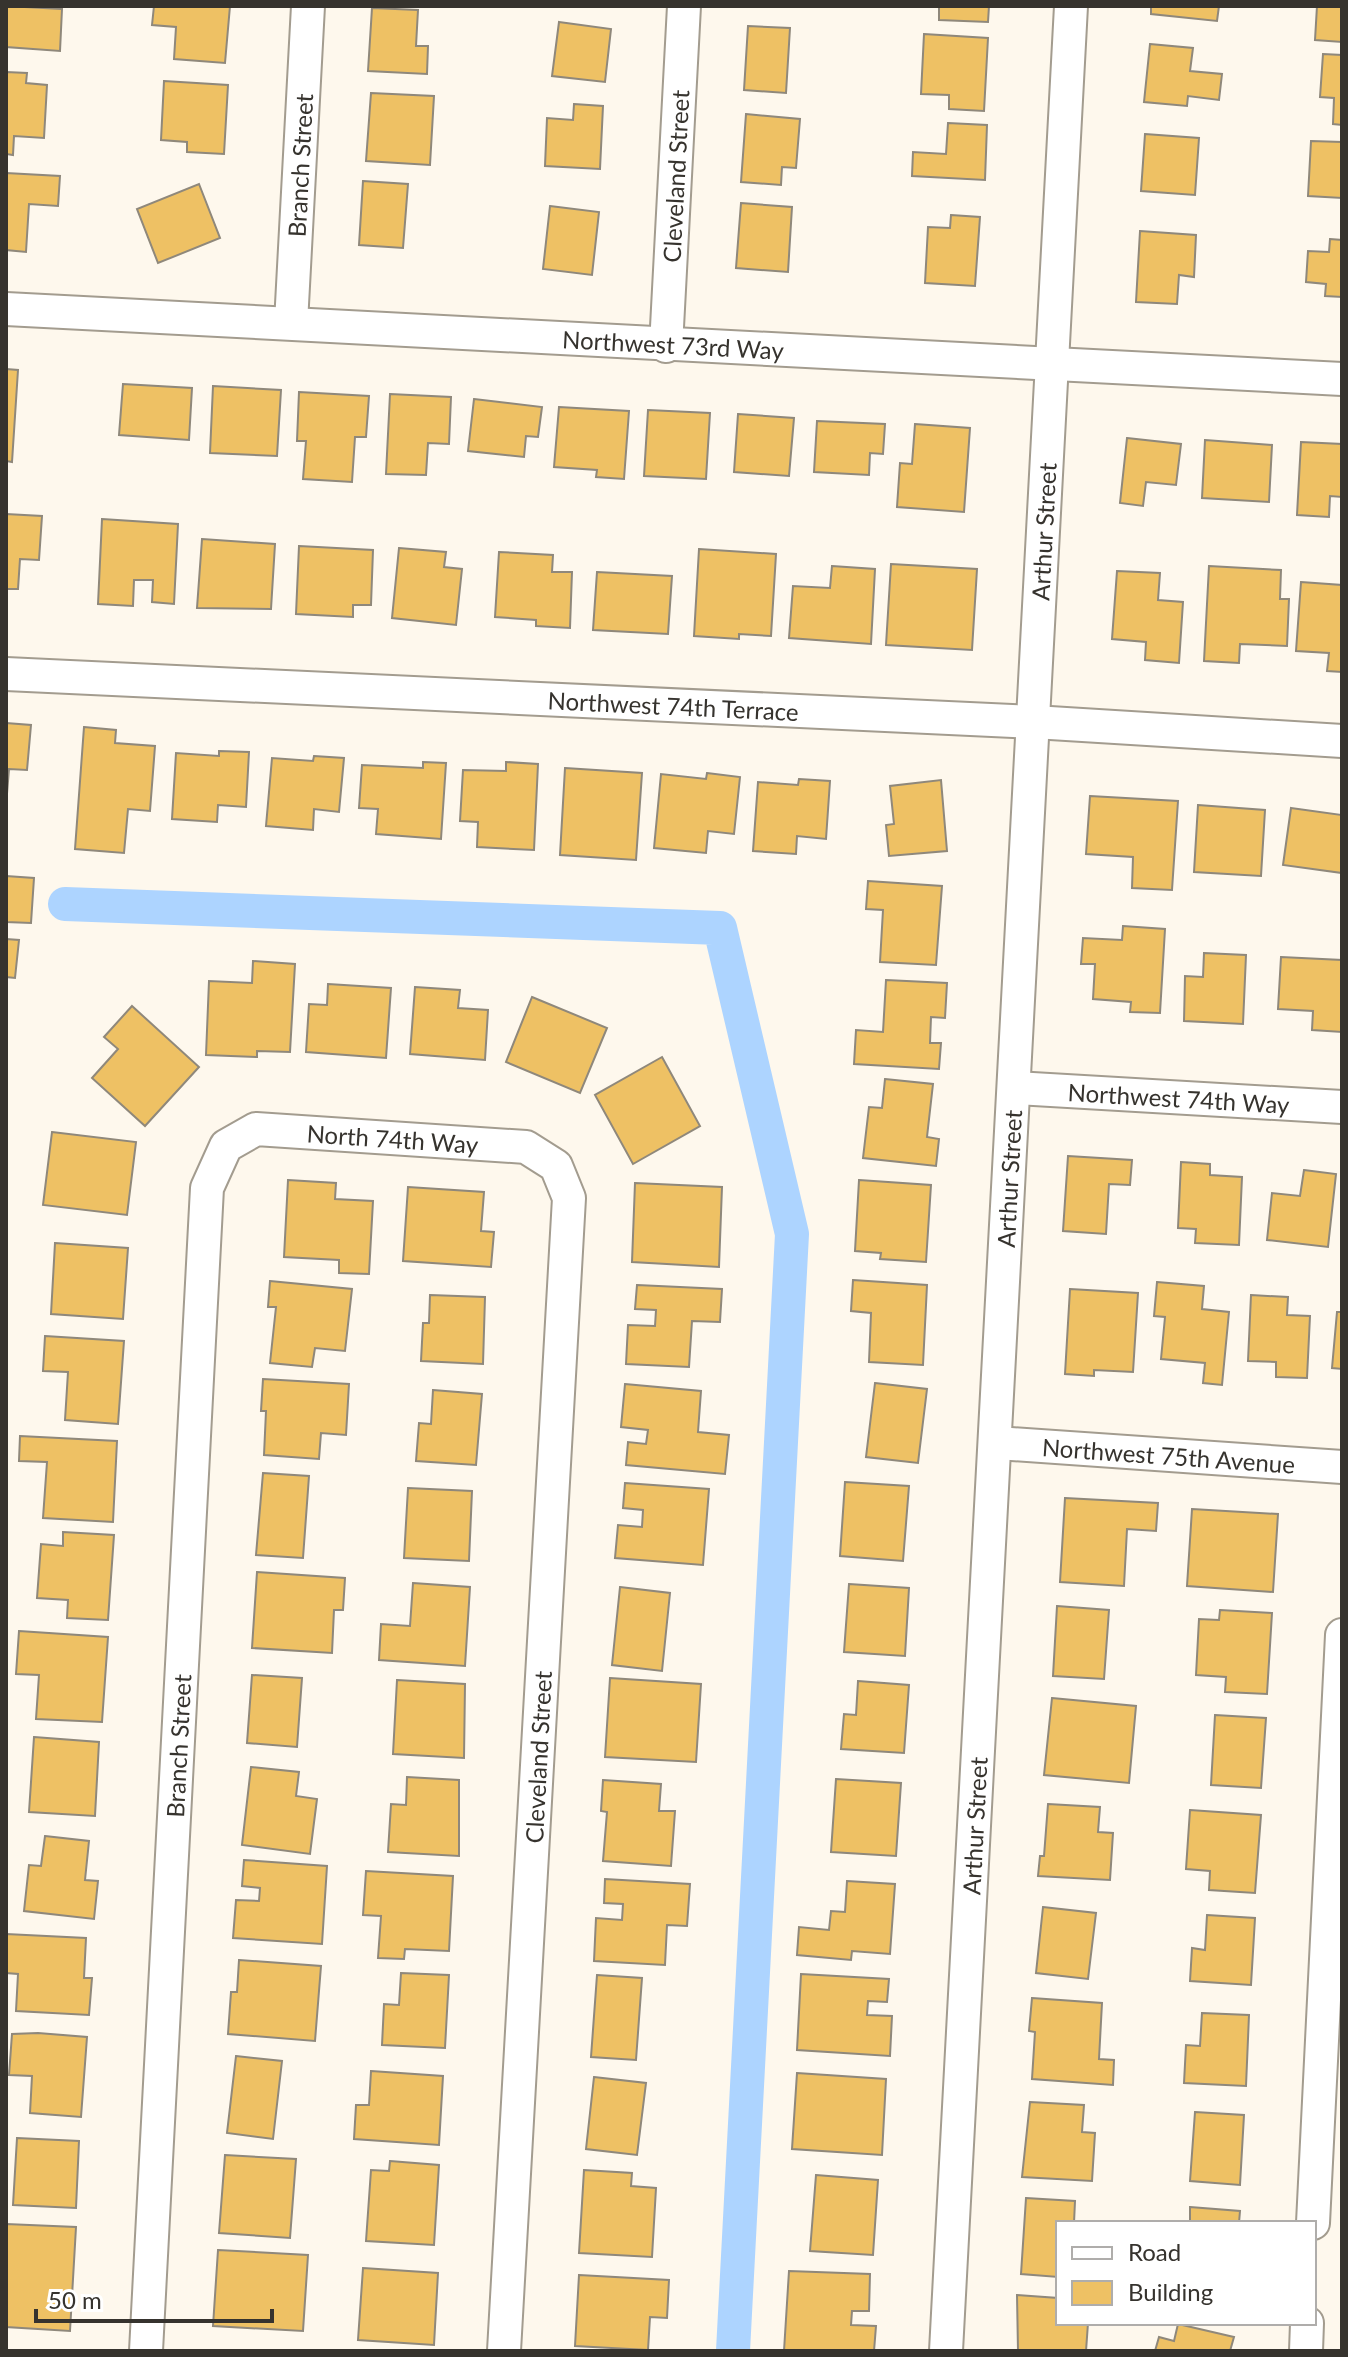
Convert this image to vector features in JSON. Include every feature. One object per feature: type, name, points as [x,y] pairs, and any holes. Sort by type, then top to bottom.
[{"type":"street","name":"Branch Street","points":[[291,323],[308,6]]},
{"type":"street","name":"Cleveland Street","points":[[666,346],[684,6]]},
{"type":"street","name":"Arthur Street","points":[[946,2351],[997,1443],[1071,6]]},
{"type":"street","name":"Northwest 73rd Way","points":[[6,309],[666,346],[1342,379]]},
{"type":"street","name":"Northwest 74th Terrace","points":[[6,674],[1034,722],[1342,741]]},
{"type":"street","name":"Northwest 74th Way","points":[[1015,1088],[1342,1107]]},
{"type":"street","name":"North 74th Way","points":[[226,1146],[256,1129],[526,1147],[556,1166]]},
{"type":"street","name":"Branch Street","points":[[146,2351],[207,1188],[226,1146]]},
{"type":"street","name":"Cleveland Street","points":[[504,2351],[569,1198],[556,1166]]},
{"type":"street","name":"Northwest 75th Avenue","points":[[997,1443],[1342,1467]]},
{"type":"street","points":[[1313,2221],[1342,1635]]},
{"type":"street","points":[[1306,2351],[1307,2325]]},
{"type":"building","points":[[6,6],[62,9],[60,51],[6,47]]},
{"type":"building","points":[[154,6],[230,6],[225,63],[174,59],[176,27],[152,25]]},
{"type":"building","points":[[939,6],[989,6],[988,22],[939,20]]},
{"type":"building","points":[[1151,6],[1219,6],[1217,21],[1151,14]]},
{"type":"building","points":[[1317,6],[1342,6],[1342,42],[1315,40]]},
{"type":"building","points":[[372,8],[418,10],[416,46],[428,46],[427,74],[368,71]]},
{"type":"building","points":[[559,22],[611,29],[605,82],[552,76]]},
{"type":"building","points":[[748,26],[790,28],[786,93],[744,90]]},
{"type":"building","points":[[924,34],[988,38],[984,111],[949,109],[949,95],[921,94]]},
{"type":"building","points":[[1150,44],[1193,48],[1190,71],[1222,74],[1219,100],[1188,96],[1187,106],[1144,102]]},
{"type":"building","points":[[1323,54],[1342,55],[1342,125],[1333,124],[1334,98],[1320,97]]},
{"type":"building","points":[[6,72],[27,73],[26,83],[47,85],[44,138],[14,136],[13,155],[6,154]]},
{"type":"building","points":[[164,81],[228,85],[224,154],[187,152],[187,142],[161,140]]},
{"type":"building","points":[[371,93],[434,96],[430,165],[366,161]]},
{"type":"building","points":[[574,104],[603,106],[600,169],[545,166],[547,118],[573,120]]},
{"type":"building","points":[[746,114],[800,119],[796,168],[782,167],[781,185],[741,182]]},
{"type":"building","points":[[948,123],[987,125],[985,180],[912,176],[913,152],[946,154]]},
{"type":"building","points":[[1145,134],[1199,138],[1195,195],[1141,191]]},
{"type":"building","points":[[1311,141],[1342,142],[1342,198],[1308,196]]},
{"type":"building","points":[[6,173],[60,176],[58,206],[29,204],[26,252],[6,250]]},
{"type":"building","points":[[363,181],[408,184],[403,248],[359,245]]},
{"type":"building","points":[[199,184],[220,238],[158,263],[137,209]]},
{"type":"building","points":[[741,203],[792,207],[788,272],[736,268]]},
{"type":"building","points":[[550,206],[599,212],[592,275],[543,269]]},
{"type":"building","points":[[951,215],[980,217],[975,286],[925,283],[928,227],[950,228]]},
{"type":"building","points":[[1140,231],[1196,235],[1194,277],[1179,275],[1177,304],[1136,302]]},
{"type":"building","points":[[1330,239],[1342,240],[1342,297],[1325,296],[1326,284],[1306,282],[1308,251],[1329,252]]},
{"type":"building","points":[[6,369],[18,370],[12,462],[6,461]]},
{"type":"building","points":[[123,384],[192,388],[189,440],[119,435]]},
{"type":"building","points":[[213,386],[281,390],[277,456],[210,453]]},
{"type":"building","points":[[299,392],[369,396],[366,437],[355,437],[352,482],[303,479],[306,441],[297,441]]},
{"type":"building","points":[[390,394],[451,397],[449,444],[428,443],[426,475],[386,474]]},
{"type":"building","points":[[474,399],[542,407],[538,437],[526,436],[524,457],[468,451]]},
{"type":"building","points":[[559,407],[629,411],[624,479],[596,477],[597,470],[554,467]]},
{"type":"building","points":[[648,410],[710,413],[706,479],[644,476]]},
{"type":"building","points":[[738,414],[794,418],[789,476],[734,472]]},
{"type":"building","points":[[817,421],[885,424],[883,454],[870,453],[869,475],[814,472]]},
{"type":"building","points":[[915,424],[970,428],[964,512],[897,507],[900,463],[912,464]]},
{"type":"building","points":[[1127,438],[1181,444],[1176,485],[1146,482],[1143,506],[1120,503]]},
{"type":"building","points":[[1205,440],[1272,445],[1269,502],[1202,498]]},
{"type":"building","points":[[1301,442],[1342,444],[1342,497],[1330,496],[1329,517],[1297,515]]},
{"type":"building","points":[[6,514],[42,516],[39,560],[20,559],[18,589],[6,589]]},
{"type":"building","points":[[102,519],[178,524],[174,604],[152,602],[153,580],[134,580],[133,606],[98,604]]},
{"type":"building","points":[[202,539],[275,544],[271,609],[197,608]]},
{"type":"building","points":[[299,546],[373,550],[371,605],[353,605],[353,617],[296,614]]},
{"type":"building","points":[[399,548],[446,552],[444,567],[462,569],[456,625],[392,618]]},
{"type":"building","points":[[699,549],[776,554],[771,636],[739,634],[739,639],[694,636]]},
{"type":"building","points":[[499,552],[553,555],[552,572],[572,572],[570,628],[536,626],[536,620],[495,617]]},
{"type":"building","points":[[891,564],[977,569],[972,650],[886,645]]},
{"type":"building","points":[[832,566],[875,569],[871,644],[789,638],[793,586],[830,588]]},
{"type":"building","points":[[1209,566],[1281,570],[1280,599],[1289,599],[1287,646],[1240,644],[1239,663],[1204,661]]},
{"type":"building","points":[[1117,571],[1160,573],[1158,600],[1183,602],[1179,663],[1145,660],[1146,642],[1112,639]]},
{"type":"building","points":[[597,572],[672,576],[668,634],[593,630]]},
{"type":"building","points":[[1301,582],[1342,585],[1342,672],[1327,671],[1329,653],[1296,651]]},
{"type":"building","points":[[6,723],[31,725],[27,770],[9,769],[6,806]]},
{"type":"building","points":[[84,727],[116,730],[115,743],[155,746],[150,811],[128,809],[124,853],[75,849]]},
{"type":"building","points":[[219,751],[249,752],[246,807],[218,805],[217,822],[172,819],[176,753],[219,756]]},
{"type":"building","points":[[314,756],[344,758],[339,812],[314,809],[313,830],[266,826],[272,758],[313,761]]},
{"type":"building","points":[[423,762],[446,763],[441,839],[376,834],[378,809],[359,808],[362,765],[423,768]]},
{"type":"building","points":[[506,762],[538,764],[534,850],[477,847],[478,822],[460,821],[463,770],[506,771]]},
{"type":"building","points":[[565,768],[642,773],[636,860],[560,855]]},
{"type":"building","points":[[707,773],[740,777],[734,834],[708,831],[706,853],[654,848],[661,774],[706,779]]},
{"type":"building","points":[[799,779],[830,781],[826,839],[797,836],[796,854],[753,851],[758,782],[798,785]]},
{"type":"building","points":[[941,780],[947,851],[889,856],[886,825],[894,824],[890,786]]},
{"type":"building","points":[[1090,796],[1178,801],[1172,890],[1132,888],[1133,857],[1086,854]]},
{"type":"building","points":[[1198,805],[1265,810],[1261,876],[1194,872]]},
{"type":"building","points":[[1291,808],[1342,815],[1342,873],[1283,865]]},
{"type":"building","points":[[6,876],[34,878],[31,923],[6,922]]},
{"type":"building","points":[[868,881],[942,886],[936,965],[880,962],[883,910],[866,909]]},
{"type":"building","points":[[1123,926],[1165,929],[1160,1013],[1130,1012],[1131,1002],[1093,999],[1095,964],[1081,964],[1083,938],[1122,940]]},
{"type":"building","points":[[6,939],[19,940],[15,978],[6,977]]},
{"type":"building","points":[[1204,953],[1246,955],[1243,1024],[1184,1021],[1185,976],[1203,977]]},
{"type":"building","points":[[1281,957],[1342,960],[1342,1032],[1312,1030],[1313,1011],[1278,1009]]},
{"type":"building","points":[[253,961],[295,964],[290,1052],[257,1051],[257,1057],[206,1055],[209,981],[252,983]]},
{"type":"building","points":[[886,980],[947,983],[945,1018],[931,1017],[930,1043],[941,1043],[939,1069],[854,1064],[856,1030],[883,1032]]},
{"type":"building","points":[[328,984],[391,988],[386,1058],[306,1052],[309,1004],[327,1005]]},
{"type":"building","points":[[415,987],[460,990],[458,1008],[488,1010],[485,1060],[410,1054]]},
{"type":"building","points":[[532,997],[607,1028],[580,1093],[506,1062]]},
{"type":"building","points":[[132,1006],[199,1067],[145,1126],[92,1078],[118,1049],[104,1037]]},
{"type":"building","points":[[662,1057],[700,1126],[633,1164],[595,1095]]},
{"type":"building","points":[[885,1079],[933,1084],[927,1137],[939,1139],[936,1166],[863,1158],[869,1107],[882,1108]]},
{"type":"building","points":[[52,1132],[136,1142],[127,1215],[43,1205]]},
{"type":"building","points":[[1068,1156],[1132,1160],[1130,1185],[1109,1184],[1106,1234],[1063,1231]]},
{"type":"building","points":[[1181,1162],[1210,1164],[1210,1175],[1242,1177],[1239,1245],[1195,1243],[1196,1229],[1178,1228]]},
{"type":"building","points":[[1304,1170],[1336,1174],[1328,1247],[1267,1240],[1272,1193],[1300,1196]]},
{"type":"building","points":[[288,1180],[336,1183],[335,1199],[373,1201],[369,1274],[339,1273],[339,1260],[284,1257]]},
{"type":"building","points":[[859,1180],[931,1185],[926,1262],[880,1259],[881,1253],[855,1251]]},
{"type":"building","points":[[635,1183],[722,1187],[719,1267],[632,1262]]},
{"type":"building","points":[[408,1187],[484,1192],[481,1231],[494,1232],[491,1267],[403,1261]]},
{"type":"building","points":[[55,1243],[128,1248],[123,1319],[51,1314]]},
{"type":"building","points":[[853,1280],[927,1285],[923,1365],[869,1362],[871,1313],[851,1311]]},
{"type":"building","points":[[270,1281],[352,1289],[345,1351],[315,1348],[312,1367],[270,1363],[276,1307],[268,1307]]},
{"type":"building","points":[[1157,1282],[1204,1286],[1202,1309],[1229,1312],[1222,1385],[1203,1383],[1205,1363],[1161,1359],[1165,1317],[1154,1316]]},
{"type":"building","points":[[637,1285],[722,1289],[720,1322],[692,1321],[689,1367],[626,1364],[628,1325],[655,1326],[656,1310],[635,1309]]},
{"type":"building","points":[[1070,1289],[1138,1293],[1133,1372],[1094,1370],[1094,1376],[1065,1374]]},
{"type":"building","points":[[430,1295],[485,1297],[483,1364],[421,1361],[423,1323],[429,1323]]},
{"type":"building","points":[[1251,1295],[1288,1297],[1287,1315],[1310,1316],[1307,1378],[1276,1377],[1276,1362],[1248,1361]]},
{"type":"building","points":[[1337,1312],[1342,1312],[1342,1369],[1332,1368]]},
{"type":"building","points":[[45,1336],[124,1341],[118,1424],[65,1420],[68,1372],[43,1371]]},
{"type":"building","points":[[263,1379],[349,1384],[346,1435],[321,1433],[319,1459],[264,1455],[266,1411],[261,1411]]},
{"type":"building","points":[[875,1383],[927,1389],[918,1463],[866,1457]]},
{"type":"building","points":[[625,1384],[701,1391],[698,1432],[729,1435],[725,1474],[626,1465],[628,1442],[646,1444],[648,1430],[621,1427]]},
{"type":"building","points":[[433,1390],[482,1394],[476,1465],[416,1461],[419,1423],[431,1424]]},
{"type":"building","points":[[20,1436],[117,1441],[113,1522],[43,1518],[47,1462],[19,1461]]},
{"type":"building","points":[[263,1473],[309,1476],[303,1558],[256,1555]]},
{"type":"building","points":[[845,1482],[909,1486],[903,1561],[840,1556]]},
{"type":"building","points":[[625,1483],[709,1489],[703,1565],[615,1558],[618,1525],[642,1527],[643,1510],[623,1508]]},
{"type":"building","points":[[408,1488],[472,1491],[469,1561],[404,1558]]},
{"type":"building","points":[[1065,1498],[1158,1503],[1156,1531],[1127,1529],[1124,1586],[1060,1582]]},
{"type":"building","points":[[1192,1509],[1278,1514],[1273,1592],[1187,1586]]},
{"type":"building","points":[[63,1532],[114,1535],[108,1620],[67,1618],[68,1600],[37,1598],[41,1544],[63,1546]]},
{"type":"building","points":[[257,1572],[345,1578],[343,1610],[334,1610],[332,1653],[252,1648]]},
{"type":"building","points":[[413,1583],[470,1587],[465,1666],[379,1660],[381,1624],[410,1626]]},
{"type":"building","points":[[849,1584],[909,1588],[905,1656],[844,1652]]},
{"type":"building","points":[[620,1587],[670,1593],[662,1671],[612,1665]]},
{"type":"building","points":[[1057,1606],[1109,1610],[1104,1679],[1053,1676]]},
{"type":"building","points":[[1220,1610],[1272,1613],[1267,1694],[1225,1692],[1226,1677],[1196,1675],[1199,1619],[1219,1620]]},
{"type":"building","points":[[19,1631],[108,1637],[102,1722],[36,1719],[39,1675],[16,1674]]},
{"type":"building","points":[[252,1675],[302,1678],[297,1747],[247,1743]]},
{"type":"building","points":[[610,1678],[701,1684],[696,1762],[605,1757]]},
{"type":"building","points":[[397,1680],[465,1684],[464,1758],[393,1754]]},
{"type":"building","points":[[858,1681],[909,1685],[904,1753],[841,1749],[844,1714],[856,1715]]},
{"type":"building","points":[[1052,1698],[1136,1706],[1129,1783],[1044,1775]]},
{"type":"building","points":[[1215,1715],[1266,1718],[1261,1788],[1211,1785]]},
{"type":"building","points":[[34,1737],[99,1742],[95,1816],[29,1812]]},
{"type":"building","points":[[251,1767],[299,1772],[296,1796],[317,1799],[310,1854],[242,1845]]},
{"type":"building","points":[[407,1777],[459,1780],[459,1856],[388,1852],[391,1804],[406,1805]]},
{"type":"building","points":[[836,1779],[901,1783],[896,1856],[831,1852]]},
{"type":"building","points":[[603,1780],[661,1784],[659,1811],[675,1811],[671,1866],[603,1861],[607,1812],[601,1811]]},
{"type":"building","points":[[1048,1804],[1100,1807],[1098,1832],[1113,1833],[1110,1880],[1038,1876],[1040,1856],[1044,1856]]},
{"type":"building","points":[[1190,1810],[1261,1815],[1255,1893],[1209,1890],[1210,1871],[1186,1869]]},
{"type":"building","points":[[45,1836],[89,1841],[85,1880],[98,1881],[94,1919],[24,1911],[29,1865],[41,1866]]},
{"type":"building","points":[[244,1860],[327,1866],[322,1944],[233,1938],[236,1900],[259,1901],[260,1888],[242,1886]]},
{"type":"building","points":[[366,1871],[453,1876],[449,1951],[405,1949],[404,1959],[378,1958],[381,1916],[363,1915]]},
{"type":"building","points":[[605,1879],[690,1884],[687,1926],[667,1925],[665,1965],[594,1961],[596,1918],[622,1920],[623,1904],[604,1903]]},
{"type":"building","points":[[847,1881],[895,1884],[890,1954],[852,1951],[851,1960],[797,1955],[799,1927],[829,1930],[831,1911],[845,1912]]},
{"type":"building","points":[[1043,1907],[1096,1913],[1088,1979],[1036,1973]]},
{"type":"building","points":[[1207,1915],[1255,1918],[1251,1985],[1190,1981],[1192,1948],[1205,1950]]},
{"type":"building","points":[[6,1934],[86,1938],[84,1978],[92,1978],[89,2015],[16,2011],[18,1974],[6,1973]]},
{"type":"building","points":[[239,1960],[321,1966],[315,2041],[228,2034],[231,1992],[237,1992]]},
{"type":"building","points":[[401,1973],[449,1975],[445,2048],[382,2045],[384,2004],[399,2005]]},
{"type":"building","points":[[801,1974],[889,1979],[887,2002],[868,2001],[867,2015],[892,2016],[890,2056],[797,2050]]},
{"type":"building","points":[[597,1975],[642,1978],[636,2060],[591,2057]]},
{"type":"building","points":[[1032,1998],[1102,2003],[1099,2059],[1114,2060],[1113,2085],[1032,2079],[1035,2032],[1029,2031]]},
{"type":"building","points":[[1202,2013],[1249,2015],[1246,2086],[1184,2083],[1186,2045],[1200,2046]]},
{"type":"building","points":[[12,2034],[87,2037],[81,2117],[30,2113],[32,2076],[9,2075]]},
{"type":"building","points":[[236,2056],[282,2061],[273,2139],[227,2133]]},
{"type":"building","points":[[371,2071],[443,2076],[439,2145],[354,2139],[356,2105],[369,2105]]},
{"type":"building","points":[[797,2073],[886,2079],[882,2155],[792,2149]]},
{"type":"building","points":[[594,2077],[646,2083],[637,2155],[586,2149]]},
{"type":"building","points":[[1030,2102],[1084,2105],[1082,2132],[1095,2133],[1092,2181],[1022,2177]]},
{"type":"building","points":[[1195,2112],[1244,2115],[1240,2185],[1190,2181]]},
{"type":"building","points":[[17,2138],[79,2141],[76,2208],[13,2205]]},
{"type":"building","points":[[225,2155],[296,2159],[290,2238],[219,2233]]},
{"type":"building","points":[[390,2161],[439,2165],[434,2245],[366,2241],[371,2170],[389,2171]]},
{"type":"building","points":[[584,2170],[632,2173],[631,2186],[656,2188],[652,2257],[579,2253]]},
{"type":"building","points":[[816,2175],[878,2180],[873,2255],[810,2251]]},
{"type":"building","points":[[1026,2198],[1075,2201],[1074,2221],[1056,2221],[1056,2277],[1021,2274]]},
{"type":"building","points":[[1190,2207],[1240,2211],[1239,2221],[1190,2221]]},
{"type":"building","points":[[6,2224],[76,2227],[70,2331],[6,2327]]},
{"type":"building","points":[[218,2250],[308,2255],[303,2331],[213,2326]]},
{"type":"building","points":[[363,2268],[438,2273],[434,2345],[358,2340]]},
{"type":"building","points":[[789,2271],[870,2274],[869,2311],[852,2311],[851,2325],[876,2326],[874,2351],[784,2351]]},
{"type":"building","points":[[579,2275],[669,2280],[667,2318],[650,2317],[648,2350],[575,2346]]},
{"type":"building","points":[[1017,2295],[1056,2298],[1056,2325],[1088,2325],[1086,2351],[1018,2351]]},
{"type":"building","points":[[1178,2325],[1234,2337],[1230,2351],[1155,2351],[1159,2337],[1174,2341]]},
{"type":"waterway","points":[[65,904],[720,928],[792,1234],[733,2351]]}]
